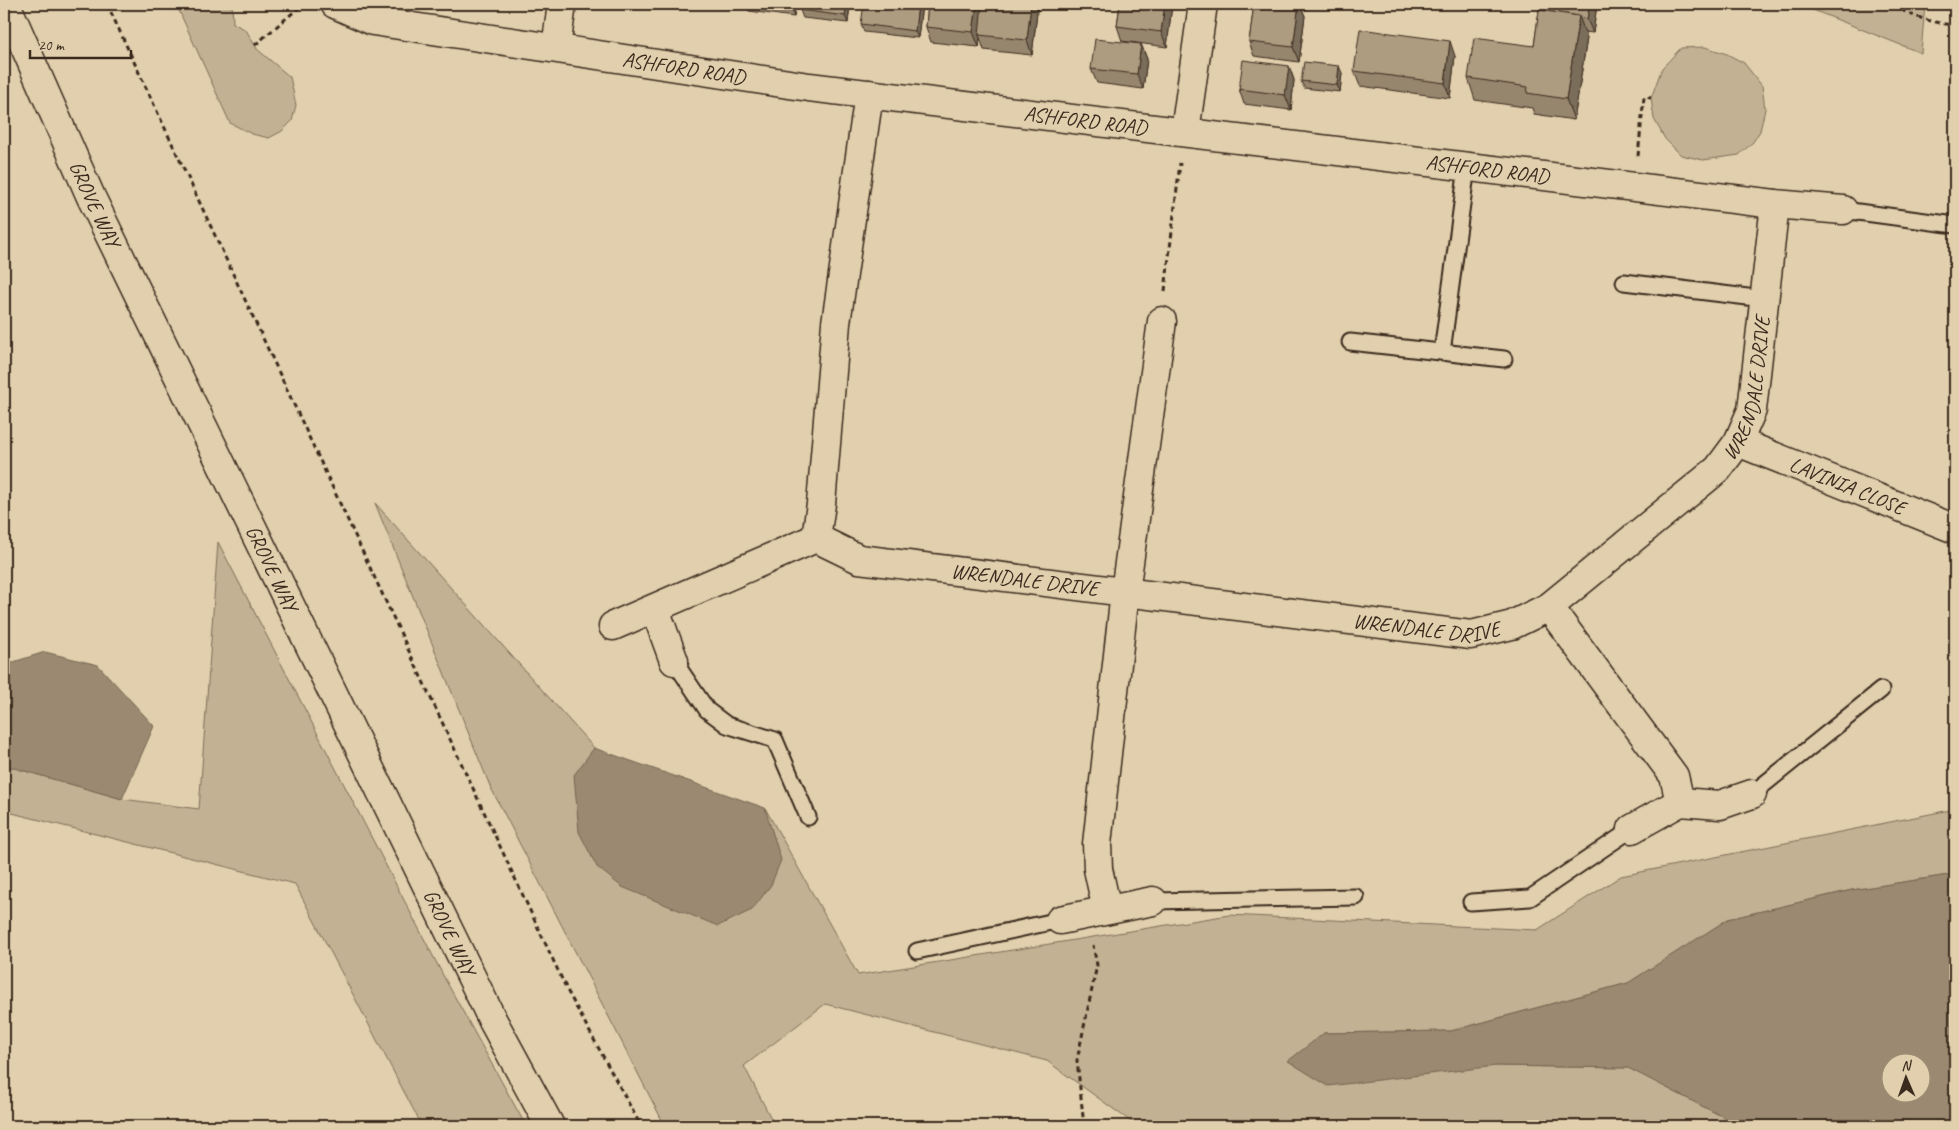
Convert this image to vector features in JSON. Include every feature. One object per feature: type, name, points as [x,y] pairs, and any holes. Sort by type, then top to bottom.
[{"type":"main road","name":"GROVE WAY","points":[[6,4],[91,197],[493,1021],[550,1126]]},
{"type":"main road","name":"ASHFORD ROAD","points":[[335,4],[373,21],[771,82],[1775,204],[1843,210]]},
{"type":"main road","points":[[556,48],[562,4]]},
{"type":"main road","points":[[1185,132],[1203,4]]},
{"type":"main road","points":[[613,626],[816,538],[836,323],[869,94]]},
{"type":"main road","name":"WRENDALE DRIVE","points":[[816,538],[859,559],[1472,635],[1512,625],[1548,607],[1718,470],[1738,442],[1752,410],[1775,204]]},
{"type":"main road","points":[[1098,912],[1097,844],[1125,592],[1162,321]]},
{"type":"main road","name":"LAVINIA CLOSE","points":[[1738,442],[1955,529]]},
{"type":"main road","points":[[1548,607],[1674,776],[1680,802]]},
{"type":"main road","points":[[654,609],[674,661]]},
{"type":"main road","points":[[1632,829],[1680,802],[1720,805],[1752,794]]},
{"type":"main road","points":[[1060,920],[1153,901]]},
{"type":"lane","points":[[1442,352],[1466,166]]},
{"type":"lane","points":[[1843,210],[1955,225]]},
{"type":"lane","points":[[1624,282],[1764,299]]},
{"type":"lane","points":[[1350,342],[1504,360]]},
{"type":"lane","points":[[674,661],[707,710],[727,725],[775,740],[808,817]]},
{"type":"lane","points":[[1752,794],[1881,690]]},
{"type":"lane","points":[[1471,902],[1530,898],[1632,829]]},
{"type":"lane","points":[[1153,901],[1356,897]]},
{"type":"lane","points":[[917,951],[1060,920]]},
{"type":"path","points":[[108,4],[568,992],[641,1126]]},
{"type":"path","points":[[255,45],[304,4]]},
{"type":"path","points":[[1894,4],[1900,10],[1944,24],[1955,25]]},
{"type":"path","points":[[1635,187],[1644,97],[1651,98]]},
{"type":"path","points":[[1162,321],[1185,132]]},
{"type":"path","points":[[1084,1126],[1077,1060],[1097,965],[1098,912]]},
{"type":"shaded area","points":[[176,4],[232,4],[233,23],[246,30],[257,49],[290,77],[296,105],[292,121],[282,131],[269,138],[252,134],[230,123]]},
{"type":"shaded area","points":[[1798,4],[1925,4],[1921,53]]},
{"type":"shaded area","points":[[1705,47],[1727,54],[1744,63],[1762,86],[1765,109],[1760,131],[1753,142],[1739,155],[1703,160],[1681,155],[1665,139],[1654,119],[1651,98],[1662,68],[1681,48]]},
{"type":"shaded area","points":[[375,503],[594,748],[597,867],[752,910],[765,808],[858,975],[1229,915],[1537,930],[1621,876],[1955,809],[1955,874],[1852,890],[1729,919],[1628,983],[1451,1031],[1324,1033],[1496,1066],[1629,1068],[1731,1121],[1773,1126],[1137,1126],[1047,1061],[825,1004],[744,1066],[775,1126],[665,1126],[490,786]]},
{"type":"shaded area","points":[[218,542],[445,979],[526,1126],[422,1126],[295,884],[4,811],[4,765],[122,799],[199,809]]},
{"type":"shaded area","points":[[45,652],[98,665],[154,726],[122,799],[4,765],[4,665]]},
{"type":"shaded area","points":[[594,748],[765,808],[781,860],[771,885],[752,910],[718,926],[622,887],[597,867],[579,832],[574,775]]},
{"type":"shaded area","points":[[1955,874],[1955,1126],[1773,1126],[1731,1121],[1628,1068],[1496,1066],[1328,1086],[1288,1061],[1324,1033],[1451,1031],[1628,983],[1728,919],[1852,890]]},
{"type":"building","points":[[746,4],[792,4],[791,9]]},
{"type":"building","points":[[801,4],[847,4],[845,16],[800,10]]},
{"type":"building","points":[[864,4],[918,4],[915,31],[861,24]]},
{"type":"building","points":[[928,4],[977,4],[973,32],[926,27]]},
{"type":"building","points":[[982,4],[1031,4],[1027,40],[979,35]]},
{"type":"building","points":[[1120,4],[1165,4],[1161,32],[1117,26]]},
{"type":"building","points":[[1254,4],[1299,4],[1293,47],[1249,42]]},
{"type":"building","points":[[1540,4],[1590,4],[1587,19],[1539,10]]},
{"type":"building","points":[[1539,10],[1579,16],[1566,99],[1527,93],[1528,87],[1468,78],[1474,38],[1534,46]]},
{"type":"building","points":[[1360,29],[1450,41],[1445,83],[1354,71]]},
{"type":"building","points":[[1095,39],[1141,44],[1137,74],[1091,69]]},
{"type":"building","points":[[1243,60],[1289,66],[1285,95],[1239,89]]},
{"type":"building","points":[[1304,62],[1339,66],[1337,85],[1301,81]]}]
